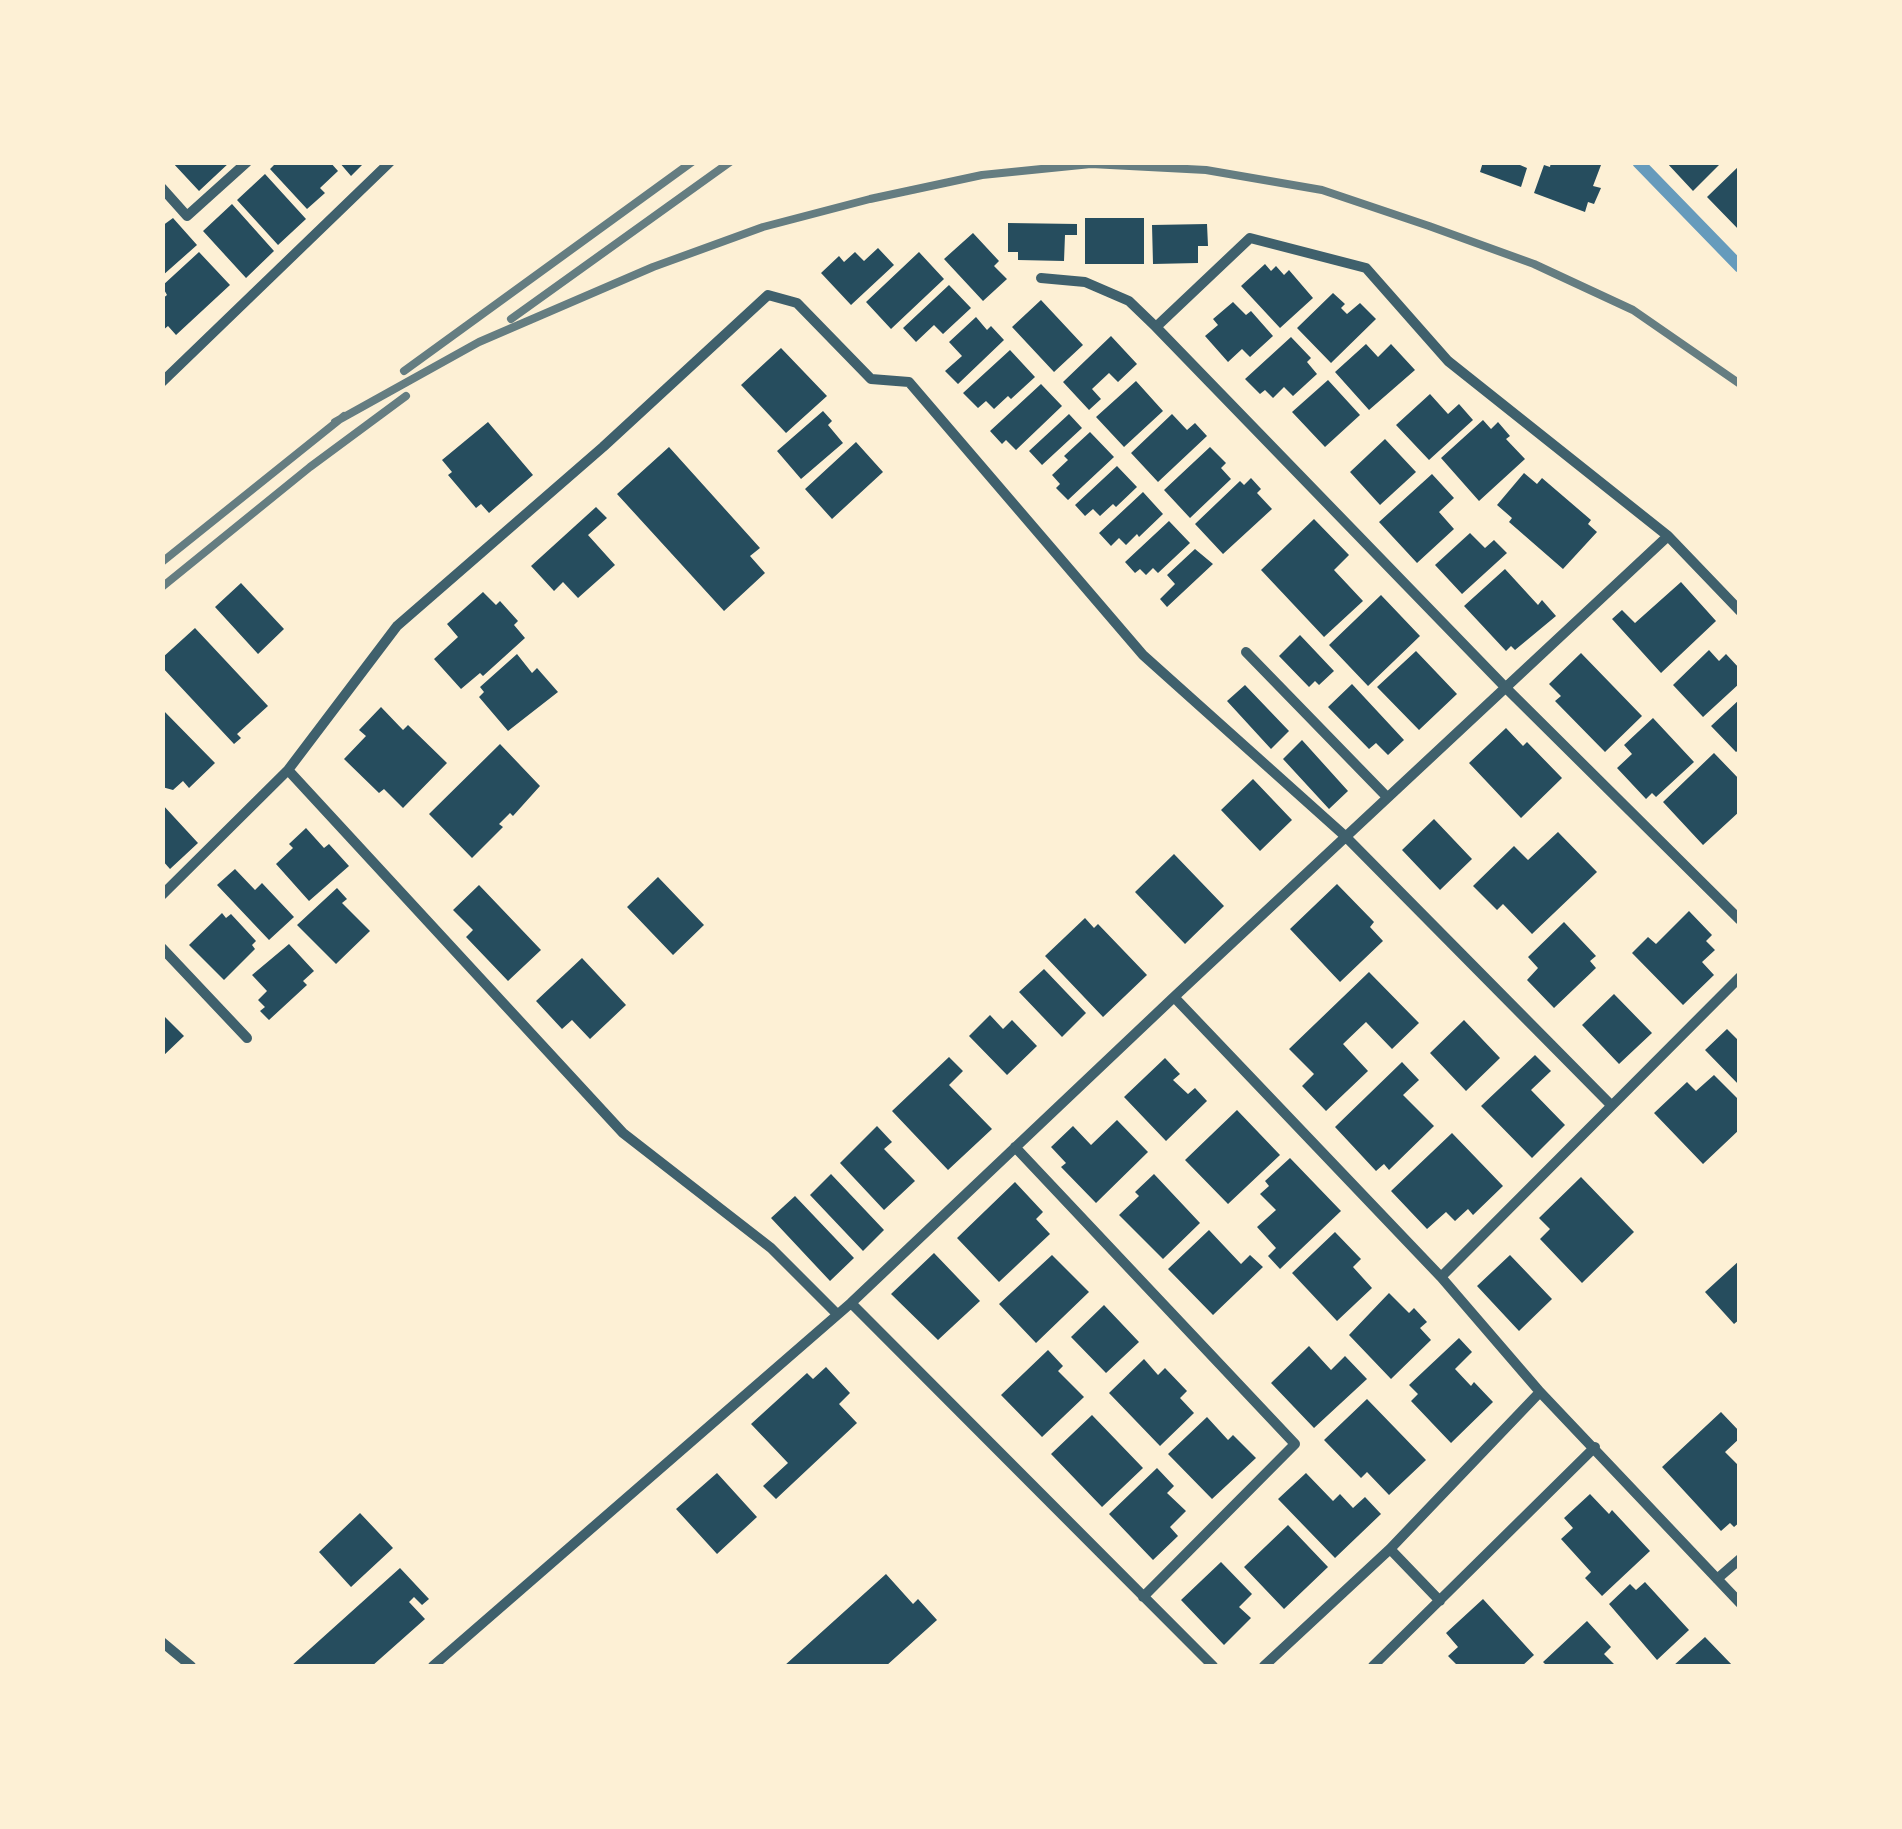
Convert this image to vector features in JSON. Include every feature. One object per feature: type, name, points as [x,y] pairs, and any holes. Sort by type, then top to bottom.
[{"type":"street","points":[[162,188],[188,216],[247,162]]},
{"type":"street","points":[[162,382],[390,162]]},
{"type":"street","points":[[1156,327],[1250,238],[1366,268],[1448,360],[1668,536],[1740,611]]},
{"type":"street","points":[[1040,278],[1085,282],[1128,301],[1506,688],[1740,920]]},
{"type":"street","points":[[162,895],[288,770],[397,626],[603,447],[768,295],[798,303],[871,379],[909,382],[1142,655],[1345,836],[1610,1104]]},
{"type":"street","points":[[432,1666],[851,1303],[1668,536]]},
{"type":"street","points":[[1246,652],[1387,797]]},
{"type":"street","points":[[288,770],[623,1133],[771,1248],[838,1314]]},
{"type":"street","points":[[162,948],[246,1038]]},
{"type":"street","points":[[1440,1277],[1740,977]]},
{"type":"street","points":[[1174,996],[1740,1602]]},
{"type":"street","points":[[1015,1147],[1295,1444],[1143,1597]]},
{"type":"street","points":[[851,1303],[1213,1666]]},
{"type":"street","points":[[1264,1666],[1390,1550],[1540,1392]]},
{"type":"street","points":[[1373,1666],[1595,1448]]},
{"type":"street","points":[[1390,1550],[1440,1601]]},
{"type":"street","points":[[1717,1579],[1740,1559]]},
{"type":"street","points":[[162,1642],[192,1666]]},
{"type":"building","points":[[172,162],[230,162],[199,191]]},
{"type":"building","points":[[277,162],[330,162],[338,171],[320,188],[325,193],[307,209],[270,169]]},
{"type":"building","points":[[339,162],[365,162],[351,176]]},
{"type":"building","points":[[1483,162],[1513,162],[1527,168],[1521,187],[1480,172]]},
{"type":"building","points":[[1551,162],[1601,165],[1593,186],[1601,188],[1594,204],[1588,202],[1585,212],[1534,193],[1544,165],[1550,167]]},
{"type":"building","points":[[1666,162],[1722,162],[1693,191]]},
{"type":"building","points":[[1740,165],[1740,231],[1707,197]]},
{"type":"building","points":[[265,174],[306,219],[278,245],[237,200]]},
{"type":"building","points":[[232,204],[274,251],[246,278],[203,231]]},
{"type":"building","points":[[173,218],[197,245],[162,276],[162,226]]},
{"type":"building","points":[[1085,218],[1144,218],[1144,264],[1085,264]]},
{"type":"building","points":[[1008,223],[1077,224],[1077,235],[1065,235],[1064,261],[1018,260],[1018,252],[1008,252]]},
{"type":"building","points":[[1207,224],[1208,246],[1198,246],[1198,263],[1153,264],[1152,225]]},
{"type":"building","points":[[973,233],[999,261],[994,266],[1007,279],[983,301],[944,259]]},
{"type":"building","points":[[878,248],[894,265],[851,305],[821,273],[839,256],[844,262],[855,252],[864,261]]},
{"type":"building","points":[[199,252],[230,285],[176,335],[168,326],[162,331],[162,299],[167,295],[162,286]]},
{"type":"building","points":[[919,252],[944,279],[891,329],[866,302]]},
{"type":"building","points":[[1265,264],[1271,271],[1276,266],[1284,275],[1289,270],[1313,298],[1280,328],[1241,286]]},
{"type":"building","points":[[949,285],[971,308],[943,334],[934,325],[916,342],[903,328]]},
{"type":"building","points":[[1333,293],[1345,304],[1341,308],[1347,314],[1360,303],[1376,319],[1331,363],[1297,328]]},
{"type":"building","points":[[1041,300],[1083,345],[1054,372],[1012,327]]},
{"type":"building","points":[[1233,302],[1246,315],[1251,311],[1273,336],[1250,357],[1242,349],[1228,362],[1205,336],[1218,325],[1213,319]]},
{"type":"building","points":[[976,317],[987,330],[991,326],[1004,340],[958,384],[945,371],[962,356],[949,342]]},
{"type":"building","points":[[1111,336],[1137,364],[1118,382],[1109,373],[1092,389],[1101,399],[1089,410],[1063,382]]},
{"type":"building","points":[[1291,337],[1311,358],[1307,362],[1317,374],[1293,396],[1284,387],[1273,398],[1265,390],[1260,394],[1245,379]]},
{"type":"building","points":[[1366,344],[1378,357],[1391,344],[1415,370],[1369,410],[1335,372]]},
{"type":"building","points":[[781,348],[827,396],[786,433],[741,385]]},
{"type":"building","points":[[1010,350],[1035,377],[994,409],[986,401],[978,408],[963,393]]},
{"type":"building","points":[[1328,380],[1360,415],[1325,447],[1292,412]]},
{"type":"building","points":[[1136,381],[1163,411],[1124,447],[1096,417]]},
{"type":"building","points":[[1041,384],[1062,406],[1016,450],[1006,440],[1002,444],[990,431]]},
{"type":"building","points":[[1430,394],[1448,414],[1459,404],[1473,420],[1429,460],[1396,425]]},
{"type":"building","points":[[823,411],[832,421],[828,425],[843,443],[801,479],[777,451]]},
{"type":"building","points":[[1069,414],[1082,428],[1042,465],[1029,451]]},
{"type":"building","points":[[1172,414],[1187,430],[1195,423],[1207,436],[1158,482],[1131,453]]},
{"type":"building","points":[[1483,420],[1491,429],[1498,422],[1510,436],[1506,439],[1525,459],[1479,501],[1441,458]]},
{"type":"building","points":[[488,422],[533,475],[489,513],[481,504],[476,508],[448,475],[452,472],[442,460]]},
{"type":"building","points":[[1090,432],[1114,457],[1068,500],[1056,488],[1060,484],[1052,475],[1068,460],[1064,456]]},
{"type":"building","points":[[1385,439],[1416,472],[1380,505],[1350,472]]},
{"type":"building","points":[[856,442],[883,472],[832,519],[805,489]]},
{"type":"building","points":[[669,447],[760,548],[750,556],[765,573],[724,611],[617,494]]},
{"type":"building","points":[[1210,447],[1226,463],[1221,468],[1231,479],[1190,518],[1164,490]]},
{"type":"building","points":[[1117,466],[1137,487],[1100,516],[1093,509],[1085,516],[1075,505]]},
{"type":"building","points":[[1524,473],[1537,484],[1542,478],[1591,520],[1588,524],[1597,532],[1563,569],[1509,522],[1512,518],[1497,505]]},
{"type":"building","points":[[1432,474],[1454,498],[1439,512],[1454,529],[1417,563],[1379,522]]},
{"type":"building","points":[[1251,478],[1261,489],[1257,493],[1272,509],[1223,554],[1195,524],[1240,481],[1244,485]]},
{"type":"building","points":[[1143,492],[1163,514],[1126,545],[1119,538],[1111,546],[1099,533]]},
{"type":"building","points":[[596,507],[607,518],[588,535],[615,565],[578,598],[563,582],[554,591],[531,566]]},
{"type":"building","points":[[1314,519],[1349,555],[1334,570],[1363,601],[1324,637],[1261,570]]},
{"type":"building","points":[[1169,521],[1190,543],[1158,573],[1153,568],[1146,575],[1140,569],[1135,573],[1125,562]]},
{"type":"building","points":[[1470,533],[1485,548],[1494,540],[1507,553],[1462,594],[1435,565]]},
{"type":"building","points":[[1195,549],[1213,564],[1167,607],[1160,599],[1175,584],[1167,575]]},
{"type":"building","points":[[1505,569],[1538,605],[1542,600],[1556,616],[1515,650],[1511,646],[1506,651],[1464,606]]},
{"type":"building","points":[[1681,582],[1716,621],[1661,673],[1612,619],[1622,610],[1635,623]]},
{"type":"building","points":[[241,583],[284,629],[258,654],[215,607]]},
{"type":"building","points":[[483,592],[496,605],[500,601],[518,621],[514,625],[525,638],[483,676],[480,673],[461,689],[434,659],[458,637],[447,624]]},
{"type":"building","points":[[1381,595],[1420,636],[1368,686],[1329,645]]},
{"type":"building","points":[[195,628],[268,706],[237,734],[241,738],[234,744],[162,667],[162,658]]},
{"type":"building","points":[[1300,635],[1334,671],[1319,685],[1315,681],[1309,687],[1279,656]]},
{"type":"building","points":[[1709,650],[1719,661],[1726,654],[1740,669],[1740,683],[1703,717],[1673,685]]},
{"type":"building","points":[[1416,651],[1457,694],[1419,730],[1377,687]]},
{"type":"building","points":[[1581,653],[1642,716],[1605,752],[1555,701],[1561,696],[1549,684]]},
{"type":"building","points":[[517,654],[532,673],[537,668],[558,692],[508,731],[479,697],[484,692],[480,687]]},
{"type":"building","points":[[1352,684],[1404,740],[1388,755],[1376,743],[1369,749],[1328,707]]},
{"type":"building","points":[[1245,685],[1289,731],[1271,749],[1227,701]]},
{"type":"building","points":[[1740,699],[1740,749],[1736,752],[1711,726]]},
{"type":"building","points":[[381,707],[403,730],[408,725],[447,763],[403,808],[384,789],[379,793],[344,759],[366,736],[359,730]]},
{"type":"building","points":[[162,709],[215,763],[189,788],[183,781],[173,790],[162,787]]},
{"type":"building","points":[[1653,718],[1694,762],[1656,797],[1652,793],[1646,799],[1617,768],[1632,754],[1624,745]]},
{"type":"building","points":[[1506,728],[1523,746],[1527,742],[1562,778],[1521,818],[1469,763]]},
{"type":"building","points":[[1302,740],[1348,791],[1329,809],[1283,759]]},
{"type":"building","points":[[500,744],[540,786],[513,816],[510,813],[499,824],[503,827],[472,858],[429,814]]},
{"type":"building","points":[[1714,753],[1740,780],[1740,811],[1703,845],[1663,802]]},
{"type":"building","points":[[1253,779],[1292,820],[1260,851],[1221,810]]},
{"type":"building","points":[[162,804],[198,843],[170,869],[162,860]]},
{"type":"building","points":[[1434,819],[1472,859],[1440,890],[1402,850]]},
{"type":"building","points":[[306,828],[324,848],[329,844],[349,866],[309,901],[276,864]]},
{"type":"building","points":[[1558,832],[1597,872],[1532,934],[1503,904],[1497,910],[1473,886],[1514,846],[1528,860]]},
{"type":"building","points":[[1174,854],[1224,906],[1185,944],[1135,892]]},
{"type":"building","points":[[235,869],[255,890],[262,883],[294,917],[269,940],[217,885]]},
{"type":"building","points":[[658,877],[704,925],[673,955],[627,907]]},
{"type":"building","points":[[1337,884],[1374,922],[1370,927],[1383,941],[1340,982],[1290,929]]},
{"type":"building","points":[[479,885],[541,950],[508,981],[466,937],[473,930],[453,910]]},
{"type":"building","points":[[337,888],[347,899],[342,903],[370,931],[336,964],[297,925]]},
{"type":"building","points":[[1689,911],[1712,935],[1706,941],[1715,950],[1702,962],[1714,975],[1683,1005],[1632,953],[1648,937],[1656,944]]},
{"type":"building","points":[[222,913],[226,918],[231,914],[256,941],[252,945],[255,949],[224,980],[189,945]]},
{"type":"building","points":[[1085,918],[1094,928],[1098,924],[1147,975],[1103,1017],[1045,956]]},
{"type":"building","points":[[1564,922],[1596,956],[1590,961],[1596,968],[1554,1008],[1527,980],[1538,968],[1528,957]]},
{"type":"building","points":[[289,944],[314,971],[303,981],[307,985],[269,1020],[260,1011],[265,1007],[258,1000],[267,991],[252,975]]},
{"type":"building","points":[[582,958],[626,1005],[590,1039],[572,1020],[562,1029],[536,1001]]},
{"type":"building","points":[[1044,969],[1086,1013],[1062,1037],[1019,992]]},
{"type":"building","points":[[1369,972],[1419,1023],[1392,1049],[1366,1022],[1343,1044],[1368,1071],[1326,1111],[1302,1086],[1314,1074],[1289,1049]]},
{"type":"building","points":[[1614,994],[1652,1033],[1619,1064],[1582,1025]]},
{"type":"building","points":[[162,1014],[184,1036],[162,1057]]},
{"type":"building","points":[[990,1015],[1003,1029],[1012,1020],[1037,1046],[1007,1075],[969,1036]]},
{"type":"building","points":[[1464,1020],[1500,1058],[1466,1091],[1430,1053]]},
{"type":"building","points":[[1727,1029],[1740,1042],[1740,1086],[1705,1050]]},
{"type":"building","points":[[1535,1055],[1551,1071],[1531,1090],[1565,1125],[1532,1158],[1481,1106]]},
{"type":"building","points":[[949,1057],[963,1071],[949,1085],[992,1129],[948,1170],[892,1111]]},
{"type":"building","points":[[1165,1058],[1180,1074],[1173,1080],[1188,1094],[1195,1088],[1207,1101],[1166,1141],[1124,1097]]},
{"type":"building","points":[[1402,1062],[1419,1080],[1403,1095],[1434,1126],[1389,1170],[1384,1164],[1376,1171],[1335,1127]]},
{"type":"building","points":[[1714,1075],[1740,1101],[1740,1129],[1703,1164],[1654,1113],[1687,1082],[1696,1091]]},
{"type":"building","points":[[1237,1110],[1280,1155],[1228,1204],[1185,1160]]},
{"type":"building","points":[[1117,1120],[1148,1152],[1096,1203],[1061,1167],[1066,1163],[1051,1147],[1073,1126],[1091,1145]]},
{"type":"building","points":[[877,1126],[892,1142],[884,1149],[915,1181],[884,1210],[840,1163]]},
{"type":"building","points":[[1452,1133],[1503,1186],[1473,1215],[1468,1209],[1455,1221],[1446,1212],[1427,1229],[1391,1191]]},
{"type":"building","points":[[1290,1158],[1341,1211],[1280,1269],[1268,1256],[1276,1248],[1257,1227],[1276,1210],[1260,1194],[1269,1186],[1265,1181]]},
{"type":"building","points":[[831,1174],[884,1230],[863,1251],[810,1195]]},
{"type":"building","points":[[1154,1174],[1200,1223],[1163,1259],[1119,1215]]},
{"type":"building","points":[[1581,1177],[1634,1232],[1582,1283],[1540,1239],[1550,1229],[1539,1218]]},
{"type":"building","points":[[1015,1182],[1043,1212],[1036,1219],[1050,1234],[999,1282],[957,1238]]},
{"type":"building","points":[[795,1196],[854,1258],[830,1281],[771,1218]]},
{"type":"building","points":[[1209,1230],[1241,1264],[1250,1255],[1263,1267],[1213,1315],[1168,1269]]},
{"type":"building","points":[[1335,1232],[1361,1259],[1353,1267],[1372,1288],[1337,1321],[1292,1273]]},
{"type":"building","points":[[934,1253],[980,1301],[938,1340],[891,1294]]},
{"type":"building","points":[[1052,1255],[1089,1292],[1036,1343],[999,1304]]},
{"type":"building","points":[[1510,1255],[1552,1299],[1519,1331],[1477,1286]]},
{"type":"building","points":[[1740,1260],[1740,1319],[1734,1324],[1705,1292]]},
{"type":"building","points":[[1389,1293],[1409,1313],[1414,1308],[1427,1322],[1420,1328],[1431,1340],[1391,1379],[1349,1335]]},
{"type":"building","points":[[1104,1305],[1139,1342],[1106,1373],[1071,1337]]},
{"type":"building","points":[[1459,1338],[1472,1352],[1455,1369],[1493,1402],[1451,1443],[1411,1401],[1418,1394],[1409,1385]]},
{"type":"building","points":[[1309,1346],[1331,1370],[1345,1356],[1367,1379],[1314,1428],[1271,1383]]},
{"type":"building","points":[[1048,1350],[1063,1366],[1058,1371],[1084,1397],[1042,1437],[1001,1395]]},
{"type":"building","points":[[1144,1359],[1158,1375],[1165,1368],[1187,1391],[1180,1398],[1194,1413],[1160,1446],[1109,1393]]},
{"type":"building","points":[[826,1367],[850,1393],[839,1404],[857,1423],[776,1499],[763,1486],[788,1463],[751,1424],[807,1373],[813,1379]]},
{"type":"building","points":[[1367,1399],[1426,1460],[1389,1495],[1367,1472],[1361,1478],[1324,1440]]},
{"type":"building","points":[[1721,1412],[1740,1432],[1740,1438],[1725,1452],[1740,1467],[1740,1522],[1734,1527],[1730,1523],[1721,1531],[1662,1467]]},
{"type":"building","points":[[1092,1415],[1143,1468],[1102,1507],[1051,1454]]},
{"type":"building","points":[[1207,1417],[1228,1440],[1233,1435],[1256,1458],[1212,1499],[1168,1454]]},
{"type":"building","points":[[1157,1468],[1174,1486],[1167,1493],[1186,1511],[1170,1527],[1178,1536],[1153,1560],[1109,1514]]},
{"type":"building","points":[[717,1473],[757,1517],[717,1554],[676,1509]]},
{"type":"building","points":[[1306,1473],[1333,1501],[1340,1494],[1353,1508],[1365,1497],[1381,1514],[1335,1558],[1278,1499]]},
{"type":"building","points":[[1590,1494],[1609,1514],[1612,1510],[1650,1551],[1602,1596],[1585,1578],[1591,1572],[1561,1539],[1573,1528],[1564,1518]]},
{"type":"building","points":[[360,1513],[393,1548],[351,1587],[319,1552]]},
{"type":"building","points":[[1288,1525],[1328,1567],[1284,1609],[1244,1567]]},
{"type":"building","points":[[1221,1562],[1252,1594],[1239,1607],[1251,1618],[1224,1645],[1181,1600]]},
{"type":"building","points":[[400,1568],[429,1599],[422,1605],[414,1597],[409,1602],[425,1619],[372,1666],[291,1666]]},
{"type":"building","points":[[886,1574],[913,1604],[918,1599],[937,1620],[886,1666],[784,1666]]},
{"type":"building","points":[[1645,1582],[1689,1630],[1657,1660],[1609,1604],[1630,1584],[1636,1590]]},
{"type":"building","points":[[1483,1599],[1534,1655],[1522,1666],[1458,1666],[1448,1656],[1458,1647],[1446,1633]]},
{"type":"building","points":[[1587,1621],[1611,1647],[1604,1654],[1616,1666],[1547,1666],[1543,1662]]},
{"type":"building","points":[[1705,1637],[1733,1666],[1673,1666]]},
{"type":"waterway","points":[[1638,162],[1740,267]]},
{"type":"railway","points":[[404,371],[692,162]]},
{"type":"railway","points":[[511,319],[730,162]]},
{"type":"railway","points":[[335,422],[479,342],[653,267],[763,227],[982,175],[1091,164],[1206,170],[1322,190],[1429,226],[1534,264],[1633,310],[1740,384]]},
{"type":"railway","points":[[162,587],[310,467],[406,396]]},
{"type":"railway","points":[[162,562],[344,416]]}]
